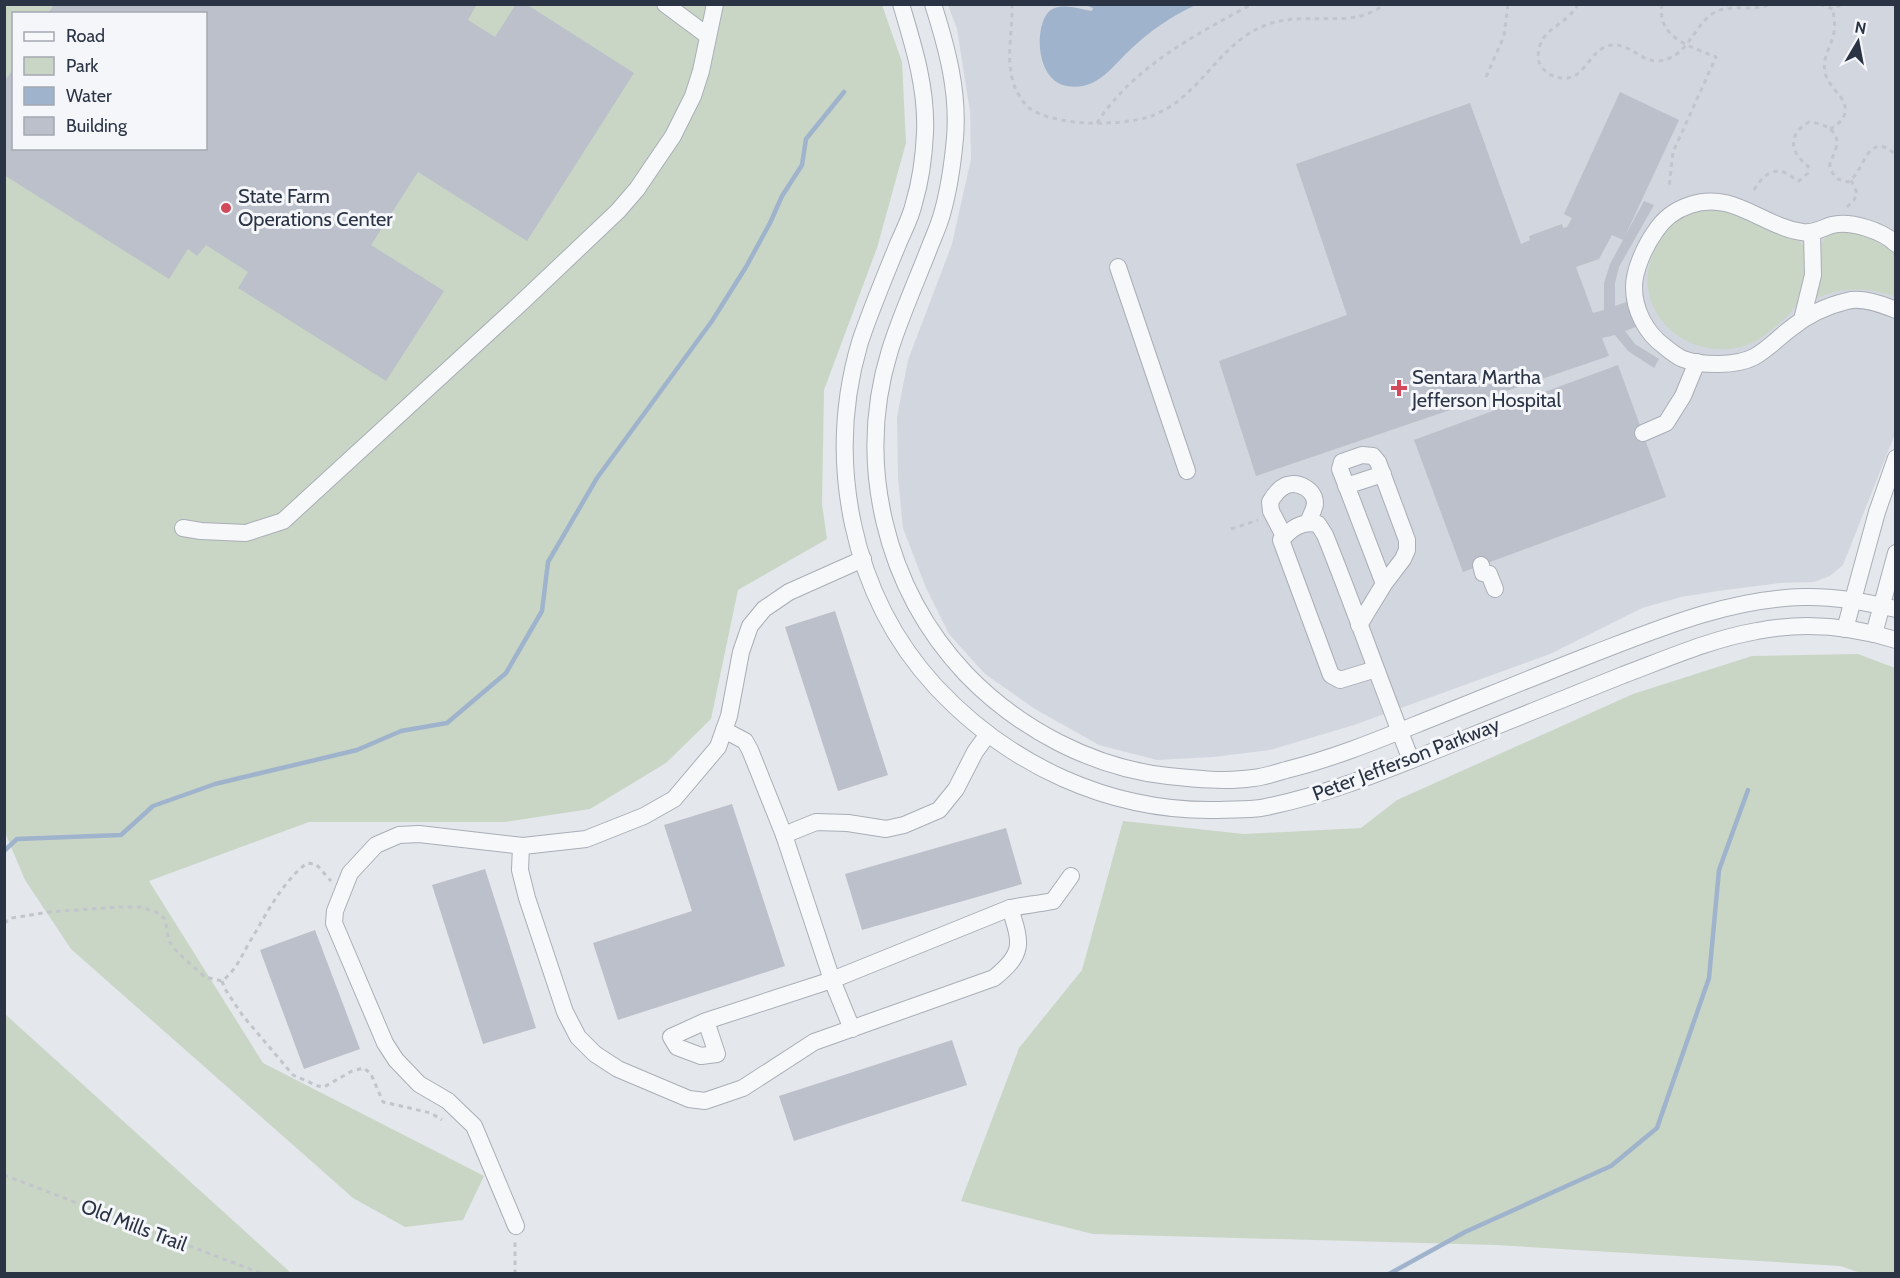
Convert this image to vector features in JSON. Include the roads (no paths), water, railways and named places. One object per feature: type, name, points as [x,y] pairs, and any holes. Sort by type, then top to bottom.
[{"type":"street","points":[[183,528],[246,533],[284,521],[612,216],[637,189],[673,136],[693,96],[701,71],[715,4]]},
{"type":"street","name":"Peter Jefferson Parkway","points":[[902,4],[924,89],[925,135],[914,204],[861,342],[847,398],[843,441],[846,488],[854,530],[868,576],[893,629],[927,677],[962,714],[988,734],[1035,764],[1085,788],[1136,803],[1196,810],[1257,809],[1329,791],[1691,649],[1756,631],[1807,626],[1845,629],[1896,640]]},
{"type":"street","name":"Peter Jefferson Parkway","points":[[933,4],[954,85],[955,137],[942,214],[890,351],[878,403],[874,441],[877,484],[884,522],[896,565],[920,614],[951,658],[982,691],[1025,723],[1096,759],[1142,773],[1197,779],[1253,778],[1320,762],[1682,620],[1748,603],[1802,597],[1852,600],[1888,608]]},
{"type":"street","points":[[665,5],[708,36]]},
{"type":"street","points":[[1896,244],[1882,235],[1859,226],[1834,224],[1812,232],[1802,232],[1784,227],[1738,206],[1718,201],[1698,202],[1680,208],[1659,225],[1651,237],[1634,286],[1638,311],[1653,338],[1682,358],[1697,362],[1727,363],[1752,358],[1816,311],[1850,300],[1867,301],[1896,310]]},
{"type":"street","points":[[1802,320],[1813,275],[1812,232]]},
{"type":"street","points":[[1118,267],[1187,471]]},
{"type":"street","points":[[1643,433],[1666,423],[1683,396],[1697,362]]},
{"type":"street","points":[[1359,625],[1407,550],[1407,540],[1378,462],[1373,456],[1362,455],[1342,462],[1340,469],[1384,584]]},
{"type":"street","points":[[1845,629],[1877,512],[1896,458]]},
{"type":"street","points":[[1346,486],[1383,474]]},
{"type":"street","points":[[1284,536],[1271,511],[1270,502],[1282,488],[1289,484],[1299,485],[1313,495],[1315,504],[1308,523]]},
{"type":"street","points":[[1376,669],[1340,680],[1331,675],[1281,540],[1294,526],[1308,523],[1318,524],[1325,535],[1411,760]]},
{"type":"street","points":[[1874,634],[1888,608],[1896,553]]},
{"type":"street","points":[[516,1226],[474,1126],[448,1101],[419,1084],[385,1043],[334,923],[335,911],[350,873],[376,845],[399,835],[419,834],[521,846],[586,839],[645,816],[674,799],[718,747],[729,716],[741,652],[750,626],[764,609],[789,592],[863,560]]},
{"type":"street","points":[[724,730],[745,741],[784,835],[832,980],[852,1029]]},
{"type":"street","points":[[784,835],[816,822],[848,823],[886,829],[929,815],[939,810],[956,789],[975,752],[988,734]]},
{"type":"street","points":[[521,846],[520,870],[526,898],[565,1012],[578,1036],[596,1054],[618,1069],[689,1099],[705,1101],[743,1088],[814,1042],[994,978],[1007,968],[1017,951],[1020,940],[1010,908]]},
{"type":"street","points":[[706,1021],[832,980],[1010,908],[1053,901],[1071,876]]},
{"type":"water","points":[[1196,4],[1154,30],[1104,76],[1087,85],[1067,86],[1056,81],[1047,72],[1042,60],[1040,33],[1043,21],[1055,8],[1069,7],[1092,11],[1093,8],[1085,5]]},
{"type":"waterway","points":[[4,851],[17,839],[121,835],[153,806],[215,784],[357,750],[401,731],[447,723],[506,673],[542,611],[548,562],[597,478],[712,321],[746,267],[782,196],[802,165],[806,139],[844,92]]},
{"type":"waterway","points":[[1389,1274],[1465,1232],[1611,1166],[1657,1128],[1709,978],[1719,870],[1748,790]]},
{"type":"place","name":"State Farm Operations Center","points":[[226,208]]},
{"type":"place","name":"Sentara Martha Jefferson Hospital","points":[[1399,388]]}]
